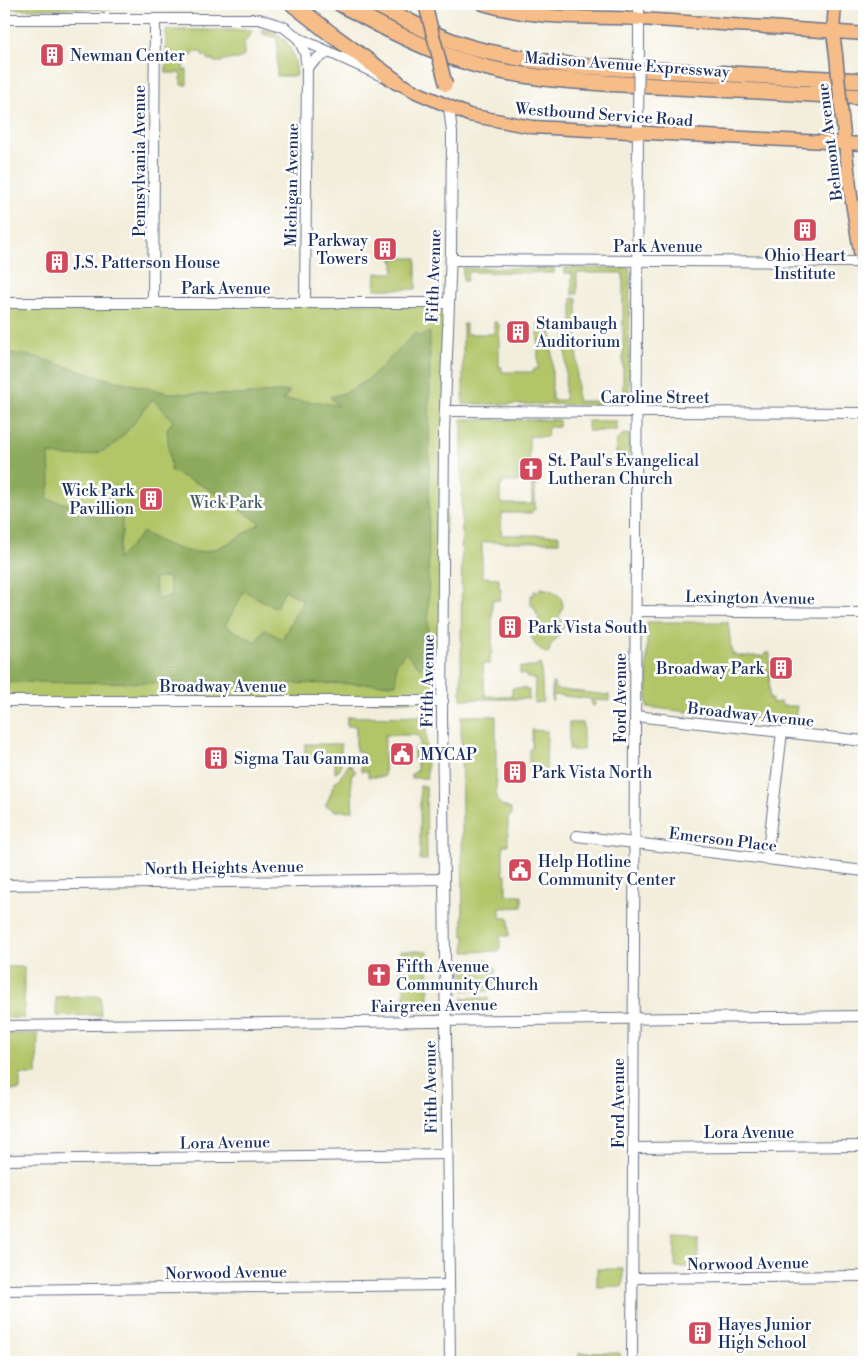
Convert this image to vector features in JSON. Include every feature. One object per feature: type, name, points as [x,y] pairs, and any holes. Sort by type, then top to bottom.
[{"type":"highway","points":[[293,4],[330,34],[396,82]]},
{"type":"highway","name":"Madison Avenue Expressway","points":[[341,4],[391,32],[425,47],[458,60],[511,73],[550,79],[864,96]]},
{"type":"highway","name":"Madison Avenue Expressway","points":[[375,4],[455,42],[531,61],[577,66],[864,81]]},
{"type":"main road","name":"Fifth Avenue","points":[[425,4],[446,85],[449,107]]},
{"type":"main road","points":[[483,4],[540,16],[639,19],[864,34]]},
{"type":"main road","name":"Belmont Avenue","points":[[835,4],[833,32],[844,144],[864,276]]},
{"type":"main road","name":"Westbound Service Road","points":[[396,82],[470,115],[512,124],[576,130],[864,144]]},
{"type":"street","name":"Ford Avenue","points":[[632,1362],[639,4]]},
{"type":"street","name":"Westbound Service Road","points":[[4,19],[260,19],[284,27],[298,38],[396,82]]},
{"type":"street","name":"Pennsylvania Avenue","points":[[153,303],[155,19]]},
{"type":"street","name":"Michigan Avenue","points":[[298,38],[305,53],[307,68],[305,302]]},
{"type":"street","points":[[307,68],[318,58],[329,52]]},
{"type":"street","name":"Fifth Avenue","points":[[449,107],[452,133],[451,260],[445,411],[443,701],[450,1362]]},
{"type":"street","name":"Park Avenue","points":[[451,260],[863,262]]},
{"type":"street","name":"Park Avenue","points":[[4,302],[449,303]]},
{"type":"street","name":"Caroline Street","points":[[445,411],[864,413]]},
{"type":"street","name":"Lexington Avenue","points":[[636,611],[864,613]]},
{"type":"street","name":"Broadway Avenue","points":[[4,701],[443,701]]},
{"type":"street","name":"Broadway Avenue","points":[[635,716],[864,741]]},
{"type":"street","points":[[767,859],[782,732]]},
{"type":"street","name":"Emerson Place","points":[[577,836],[864,871]]},
{"type":"street","name":"North Heights Avenue","points":[[4,885],[444,879]]},
{"type":"street","name":"Fairgreen Avenue","points":[[4,1026],[864,1016]]},
{"type":"street","name":"Lora Avenue","points":[[633,1148],[864,1146]]},
{"type":"street","name":"Lora Avenue","points":[[4,1160],[447,1154]]},
{"type":"street","name":"Norwood Avenue","points":[[632,1278],[864,1276]]},
{"type":"street","name":"Norwood Avenue","points":[[4,1290],[449,1285]]},
{"type":"green space","points":[[4,4],[112,4],[112,9],[4,9]]},
{"type":"green space","points":[[522,4],[617,4],[614,7],[540,7]]},
{"type":"green space","points":[[166,30],[251,30],[251,34],[244,43],[244,56],[238,59],[214,62],[214,60],[208,60],[208,56],[202,56],[202,52],[193,52],[192,56],[186,56],[186,65],[183,65],[183,70],[187,70],[187,85],[181,85],[181,73],[166,73]]},
{"type":"green space","points":[[263,30],[278,34],[289,45],[295,60],[297,76],[277,76],[277,38],[263,34]]},
{"type":"green space","points":[[392,258],[416,258],[416,289],[375,289],[376,273],[394,273],[394,261],[392,261]]},
{"type":"green space","points":[[463,268],[554,268],[554,273],[468,272],[467,281],[463,281]]},
{"type":"green space","points":[[565,268],[630,268],[629,405],[463,404],[463,324],[466,324],[466,334],[494,334],[494,322],[497,322],[499,325],[499,367],[502,367],[502,372],[533,372],[534,369],[538,369],[538,322],[547,322],[547,333],[552,333],[552,400],[565,400],[566,334],[572,333],[572,298],[577,298],[577,401],[623,401],[623,273],[577,273],[577,294],[572,294],[572,273],[565,273]]},
{"type":"green space","name":"Wick Park","points":[[4,303],[449,303],[443,701],[4,701]]},
{"type":"green space","name":"Wick Park","points":[[430,332],[428,664],[420,668],[405,653],[396,665],[396,684],[4,682],[4,671],[8,665],[4,656],[4,647],[10,629],[4,624],[4,352],[36,357],[100,377],[169,393],[237,395],[290,391],[283,400],[320,402],[338,406],[330,397],[347,392],[369,379],[415,333],[421,336]],"holes":[[[153,399],[173,421],[167,429],[171,471],[209,489],[260,523],[229,543],[203,552],[176,548],[143,532],[117,560],[122,532],[122,513],[104,513],[47,499],[50,484],[49,454],[78,456],[93,454],[107,449],[126,433]],[[168,577],[172,596],[157,599],[154,579]],[[285,590],[303,600],[282,639],[264,629],[256,642],[225,626],[244,591],[276,608]]]},
{"type":"green space","points":[[462,419],[559,420],[559,427],[548,427],[547,437],[529,436],[529,464],[526,467],[518,467],[518,482],[502,482],[502,486],[500,486],[500,501],[502,504],[532,504],[532,483],[530,481],[535,481],[535,509],[531,513],[502,513],[501,535],[559,535],[559,542],[482,542],[482,577],[499,578],[499,588],[501,588],[500,600],[492,600],[492,653],[490,654],[490,664],[483,664],[485,696],[512,696],[512,688],[525,688],[525,690],[529,690],[529,699],[461,699]]},
{"type":"green space","points":[[588,421],[616,421],[616,431],[588,431]]},
{"type":"green space","points":[[629,434],[629,463],[618,459],[616,455],[616,441],[622,435]]},
{"type":"green space","points":[[540,588],[552,591],[560,597],[563,607],[558,618],[565,623],[551,645],[548,654],[542,651],[532,639],[535,624],[539,619],[534,607],[531,605],[531,595],[534,595],[534,591],[540,591]]},
{"type":"green space","points":[[647,622],[728,622],[732,654],[736,654],[736,656],[765,656],[765,653],[770,653],[769,699],[772,699],[772,703],[781,702],[782,706],[797,706],[794,725],[647,707]]},
{"type":"green space","points":[[538,663],[541,665],[543,702],[534,703],[535,679],[526,677],[525,674],[520,674],[520,667],[537,667]]},
{"type":"green space","points":[[552,683],[554,683],[555,689],[609,695],[609,701],[595,700],[595,705],[592,706],[591,699],[554,695],[552,702]]},
{"type":"green space","points":[[426,716],[427,778],[411,778],[411,774],[417,771],[417,761],[414,761],[414,748],[420,747],[419,736],[413,735],[385,735],[384,777],[368,777],[368,771],[361,771],[361,751],[356,751],[356,726],[347,726],[347,717]]},
{"type":"green space","points":[[461,716],[496,716],[496,799],[503,806],[511,809],[511,816],[508,816],[508,845],[503,845],[503,875],[506,874],[506,895],[522,895],[522,907],[500,908],[500,918],[509,918],[509,936],[500,936],[500,951],[465,952],[465,936],[463,936]]},
{"type":"green space","points":[[569,723],[583,723],[583,750],[569,750]]},
{"type":"green space","points":[[532,730],[547,731],[546,773],[530,773],[529,749],[532,749]]},
{"type":"green space","points":[[305,744],[341,744],[341,766],[339,771],[335,773],[335,760],[305,759]]},
{"type":"green space","points":[[348,764],[356,771],[351,777],[353,811],[336,811],[325,805],[334,784]]},
{"type":"green space","points":[[420,786],[426,786],[427,860],[420,860]]},
{"type":"green space","points":[[400,951],[428,951],[429,1011],[405,1011],[404,985],[411,984],[410,972],[400,972]]},
{"type":"green space","points":[[488,960],[496,969],[494,988],[489,991],[463,990],[463,962]]},
{"type":"green space","points":[[4,967],[24,967],[24,1018],[4,1018]]},
{"type":"green space","points":[[100,996],[101,1015],[56,1016],[56,997]]},
{"type":"green space","points":[[463,998],[488,998],[488,1009],[463,1009]]},
{"type":"green space","points":[[4,1034],[38,1034],[37,1075],[20,1075],[20,1090],[4,1090]]},
{"type":"green space","points":[[675,1237],[698,1238],[698,1267],[675,1267]]},
{"type":"green space","points":[[597,1269],[623,1269],[623,1286],[597,1287]]},
{"type":"green space","points":[[579,1353],[620,1353],[620,1362],[579,1362]]},
{"type":"place","name":"Newman Center","points":[[52,55]]},
{"type":"place","name":"Ohio Heart Institute","points":[[805,230]]},
{"type":"place","name":"Parkway Towers","points":[[385,249]]},
{"type":"place","name":"J.S. Patterson House","points":[[57,262]]},
{"type":"place","name":"Stambaugh Auditorium","points":[[518,332]]},
{"type":"place","name":"St. Paul's Evangelical Lutheran Church","points":[[531,469]]},
{"type":"place","name":"Wick Park Pavillion","points":[[151,499]]},
{"type":"place","name":"Park Vista South","points":[[510,627]]},
{"type":"place","name":"Broadway Park","points":[[781,668]]},
{"type":"place","name":"MYCAP","points":[[402,754]]},
{"type":"place","name":"Sigma Tau Gamma","points":[[216,758]]},
{"type":"place","name":"Park Vista North","points":[[515,772]]},
{"type":"place","name":"Help Hotline Community Center","points":[[520,870]]},
{"type":"place","name":"Fifth Avenue Community Church","points":[[379,975]]},
{"type":"place","name":"Hayes Junior High School","points":[[700,1333]]}]
